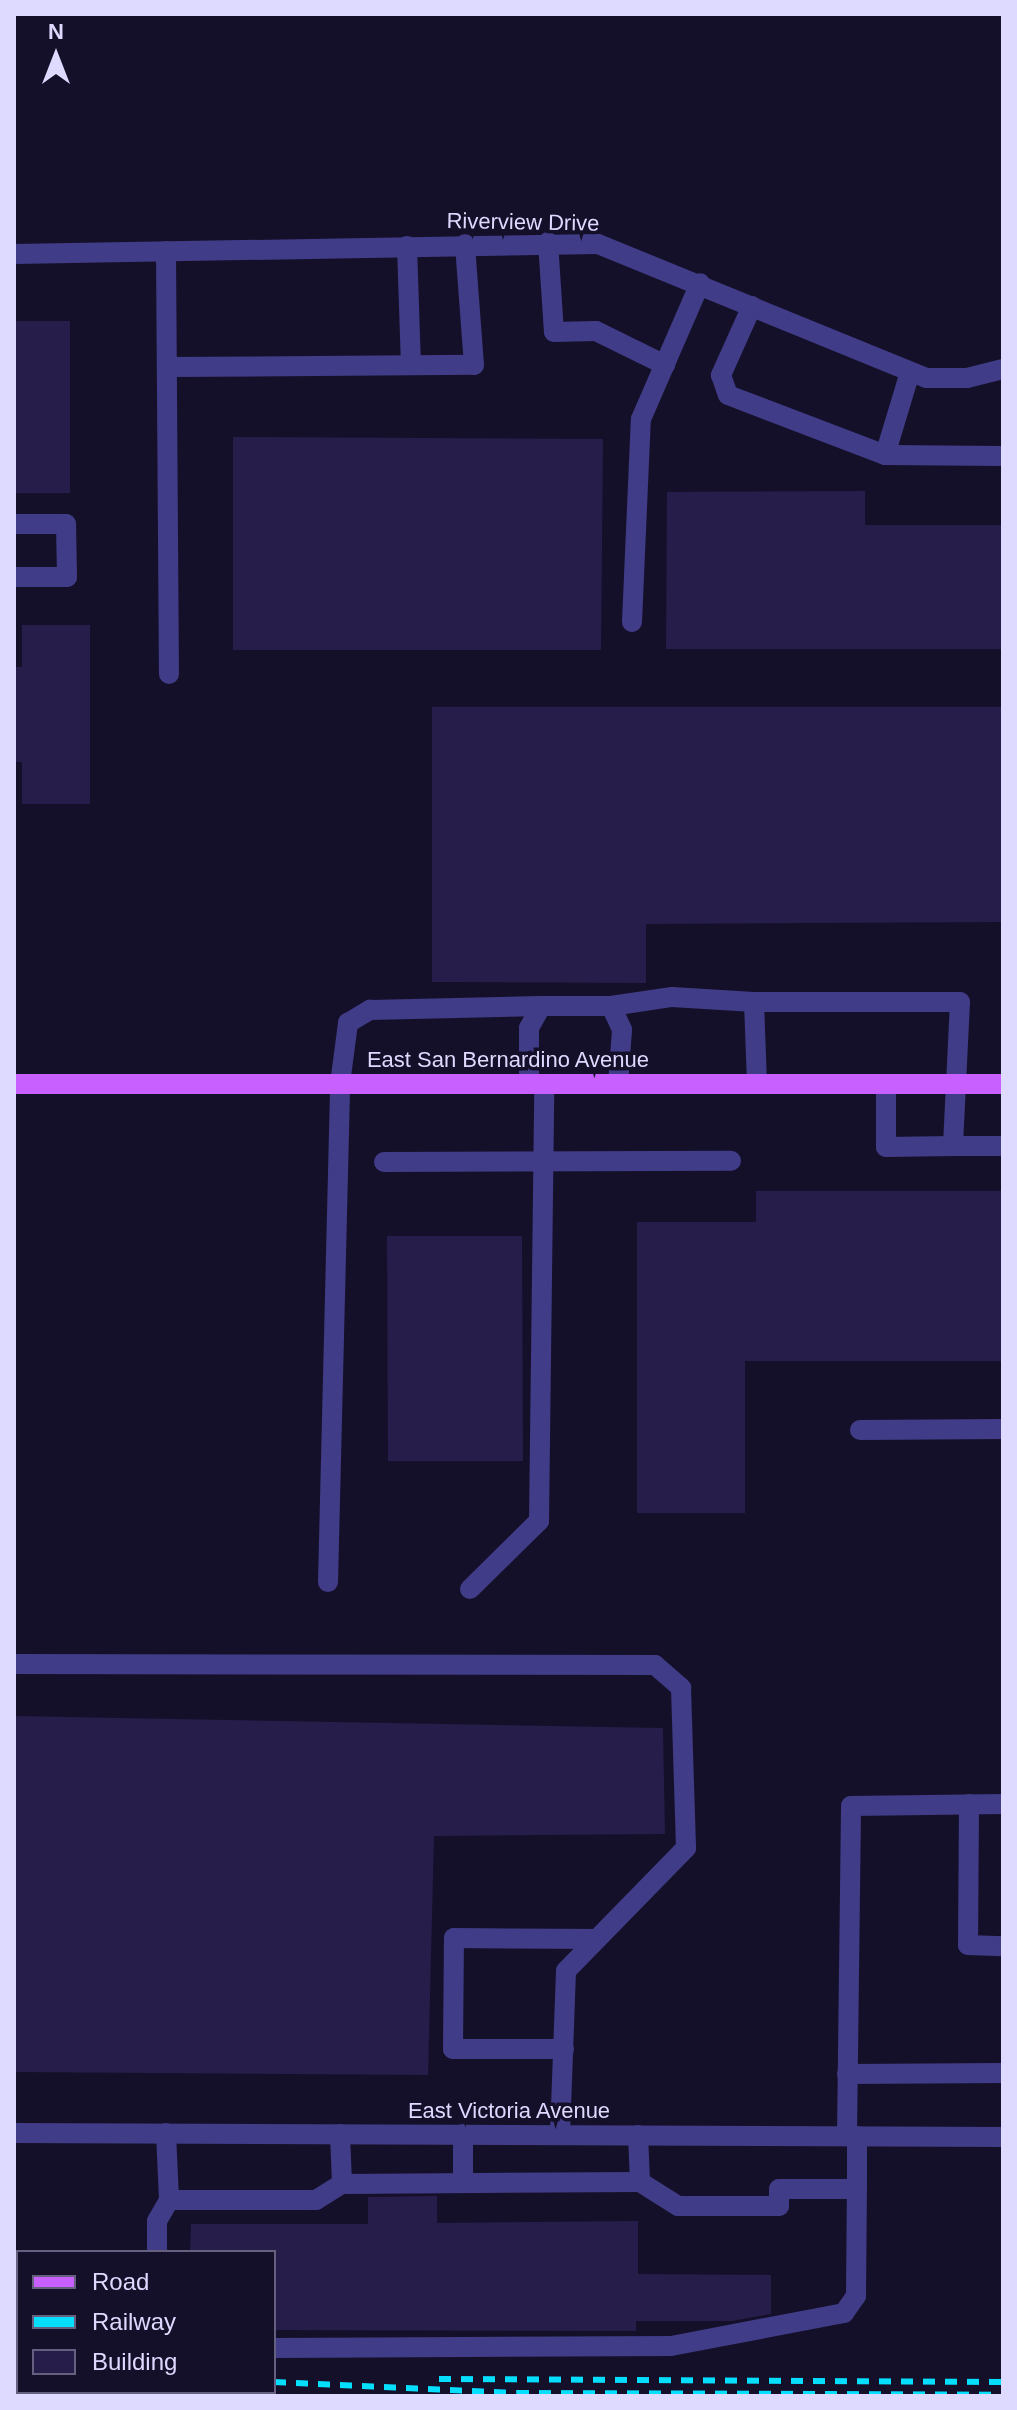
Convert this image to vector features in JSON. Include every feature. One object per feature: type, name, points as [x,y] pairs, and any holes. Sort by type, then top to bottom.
[{"type":"main road","name":"East San Bernardino Avenue","points":[[14,1084],[1003,1084]]},
{"type":"street","name":"Riverview Drive","points":[[14,254],[548,242],[598,244],[624,251],[910,372],[946,380],[1003,369]]},
{"type":"street","points":[[548,242],[554,332],[596,331],[665,365]]},
{"type":"street","points":[[168,367],[474,365],[465,244]]},
{"type":"street","points":[[407,246],[411,365]]},
{"type":"street","points":[[166,251],[169,674]]},
{"type":"street","points":[[632,622],[641,419],[700,283]]},
{"type":"street","points":[[752,306],[721,375],[728,395],[885,455],[1003,456]]},
{"type":"street","points":[[885,455],[910,372]]},
{"type":"street","points":[[14,524],[66,524],[67,577],[14,577]]},
{"type":"street","points":[[328,1582],[340,1084],[348,1023],[370,1010],[611,1006],[672,997],[754,1002],[960,1002],[953,1146]]},
{"type":"street","points":[[754,1002],[757,1084]]},
{"type":"street","points":[[470,1589],[539,1521],[543,1163],[529,1028],[541,1006]]},
{"type":"street","points":[[611,1006],[622,1030],[618,1084]]},
{"type":"street","points":[[886,1084],[886,1147],[1003,1146]]},
{"type":"street","points":[[384,1162],[731,1161]]},
{"type":"street","points":[[860,1430],[1003,1429]]},
{"type":"street","points":[[14,1664],[655,1665],[681,1688],[686,1848],[566,1971],[560,2135]]},
{"type":"street","points":[[969,1804],[968,1945],[1003,1946]]},
{"type":"street","points":[[276,2348],[671,2346],[844,2313],[856,2296],[857,2189],[847,2074],[851,1806],[1003,1804]]},
{"type":"street","points":[[564,2049],[453,2049],[454,1938],[597,1939]]},
{"type":"street","points":[[847,2074],[1003,2073]]},
{"type":"street","name":"East Victoria Avenue","points":[[14,2133],[1003,2137]]},
{"type":"street","points":[[157,2250],[157,2221],[169,2200],[166,2133]]},
{"type":"street","points":[[340,2134],[342,2184]]},
{"type":"street","points":[[463,2134],[463,2182]]},
{"type":"street","points":[[638,2135],[640,2182]]},
{"type":"street","points":[[169,2200],[316,2200],[342,2184],[640,2182],[678,2206],[779,2206],[779,2189],[857,2189]]},
{"type":"building","points":[[14,321],[70,321],[70,493],[14,493]]},
{"type":"building","points":[[233,437],[603,439],[601,650],[233,650]]},
{"type":"building","points":[[865,491],[865,525],[1003,525],[1003,649],[666,649],[667,492]]},
{"type":"building","points":[[22,625],[90,625],[90,804],[22,804],[22,762],[14,762],[14,667],[22,667]]},
{"type":"building","points":[[432,707],[1003,707],[1003,922],[646,924],[646,983],[432,982]]},
{"type":"building","points":[[756,1191],[1003,1191],[1003,1361],[745,1361],[745,1513],[637,1513],[637,1222],[756,1222]]},
{"type":"building","points":[[387,1236],[522,1236],[523,1461],[388,1461]]},
{"type":"building","points":[[14,1716],[663,1728],[665,1834],[434,1836],[428,2075],[14,2072]]},
{"type":"building","points":[[437,2196],[437,2223],[638,2221],[638,2274],[771,2275],[771,2314],[732,2321],[636,2321],[636,2331],[276,2330],[276,2250],[190,2250],[191,2224],[368,2224],[368,2197]]},
{"type":"railway","points":[[439,2379],[1003,2382]]},
{"type":"railway","points":[[276,2382],[517,2393],[1003,2395]]}]
